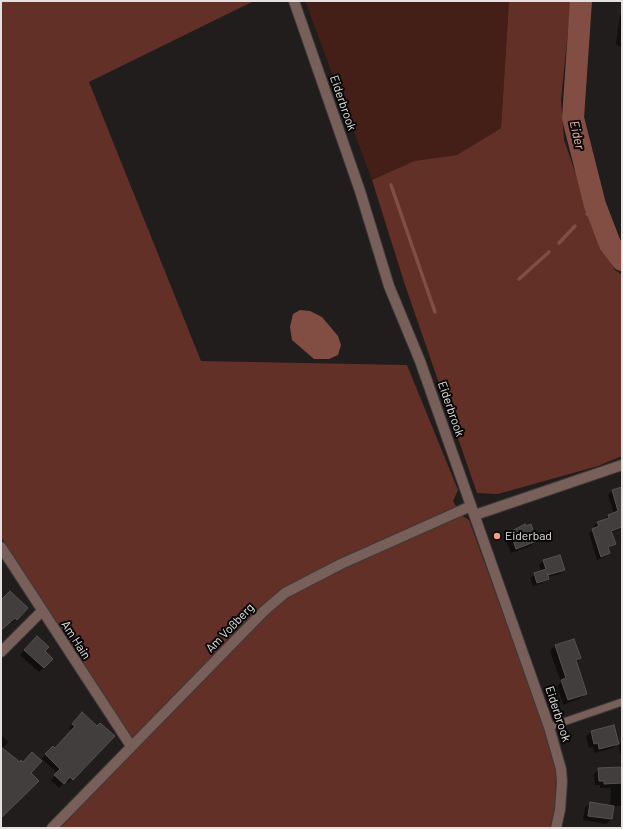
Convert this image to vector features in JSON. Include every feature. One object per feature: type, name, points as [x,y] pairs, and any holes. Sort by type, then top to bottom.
[{"type":"street","name":"Eiderbrook","points":[[294,1],[360,191],[389,286],[420,361],[549,727],[561,769],[562,782],[560,810],[556,828]]},
{"type":"street","name":"Am Voßberg","points":[[52,828],[264,611],[285,593],[341,564],[473,511],[622,465]]},
{"type":"street","name":"Am Hain","points":[[1,547],[131,746]]},
{"type":"street","points":[[1,652],[42,611]]},
{"type":"lane","points":[[549,727],[622,702]]},
{"type":"shaded area","points":[[1,1],[254,1],[89,82],[201,361],[407,365],[458,490],[453,501],[461,515],[469,520],[544,726],[556,768],[555,809],[550,828],[60,828],[137,747],[1,537]]},
{"type":"shaded area","points":[[305,1],[509,1],[501,128],[457,155],[414,161],[372,180]]},
{"type":"shaded area","points":[[509,1],[571,1],[561,100],[564,140],[601,247],[615,270],[622,275],[622,456],[598,466],[498,494],[477,493],[405,285],[372,180],[414,161],[457,155],[501,128]]},
{"type":"shaded area","points":[[300,310],[310,311],[322,317],[338,336],[341,345],[338,355],[329,359],[314,359],[292,340],[290,327],[293,314]]},
{"type":"building","points":[[622,487],[622,527],[611,531],[616,544],[608,547],[610,553],[601,557],[592,529],[599,526],[597,522],[609,518],[608,515],[618,511],[612,490]]},
{"type":"building","points":[[525,524],[525,526],[531,524],[537,541],[516,549],[510,532]]},
{"type":"building","points":[[560,555],[565,570],[548,575],[547,572],[549,579],[537,583],[534,573],[546,569],[543,560]]},
{"type":"building","points":[[10,591],[28,608],[17,620],[15,618],[1,630],[1,600]]},
{"type":"building","points":[[37,636],[49,647],[45,651],[53,659],[44,668],[24,650]]},
{"type":"building","points":[[574,639],[581,658],[576,660],[587,694],[568,700],[561,680],[566,678],[555,645]]},
{"type":"building","points":[[82,712],[97,726],[100,723],[115,736],[73,780],[70,777],[64,784],[54,775],[60,769],[45,754],[53,746],[55,748],[75,726],[72,724]]},
{"type":"building","points":[[614,725],[619,744],[599,749],[598,743],[594,744],[591,731]]},
{"type":"building","points":[[1,747],[20,762],[21,760],[23,762],[32,752],[42,761],[31,773],[39,781],[1,818]]},
{"type":"building","points":[[622,767],[622,783],[604,784],[604,781],[599,781],[598,768]]},
{"type":"building","points":[[590,802],[614,806],[612,819],[588,816]]},
{"type":"waterway","name":"Eider","points":[[581,1],[573,118],[595,205],[610,244],[622,260]]},
{"type":"waterway","points":[[391,185],[435,312]]},
{"type":"waterway","points":[[587,214],[595,205]]},
{"type":"waterway","points":[[559,243],[575,226]]},
{"type":"waterway","points":[[519,279],[549,252]]},
{"type":"place","name":"Eiderbad","points":[[497,536]]}]
